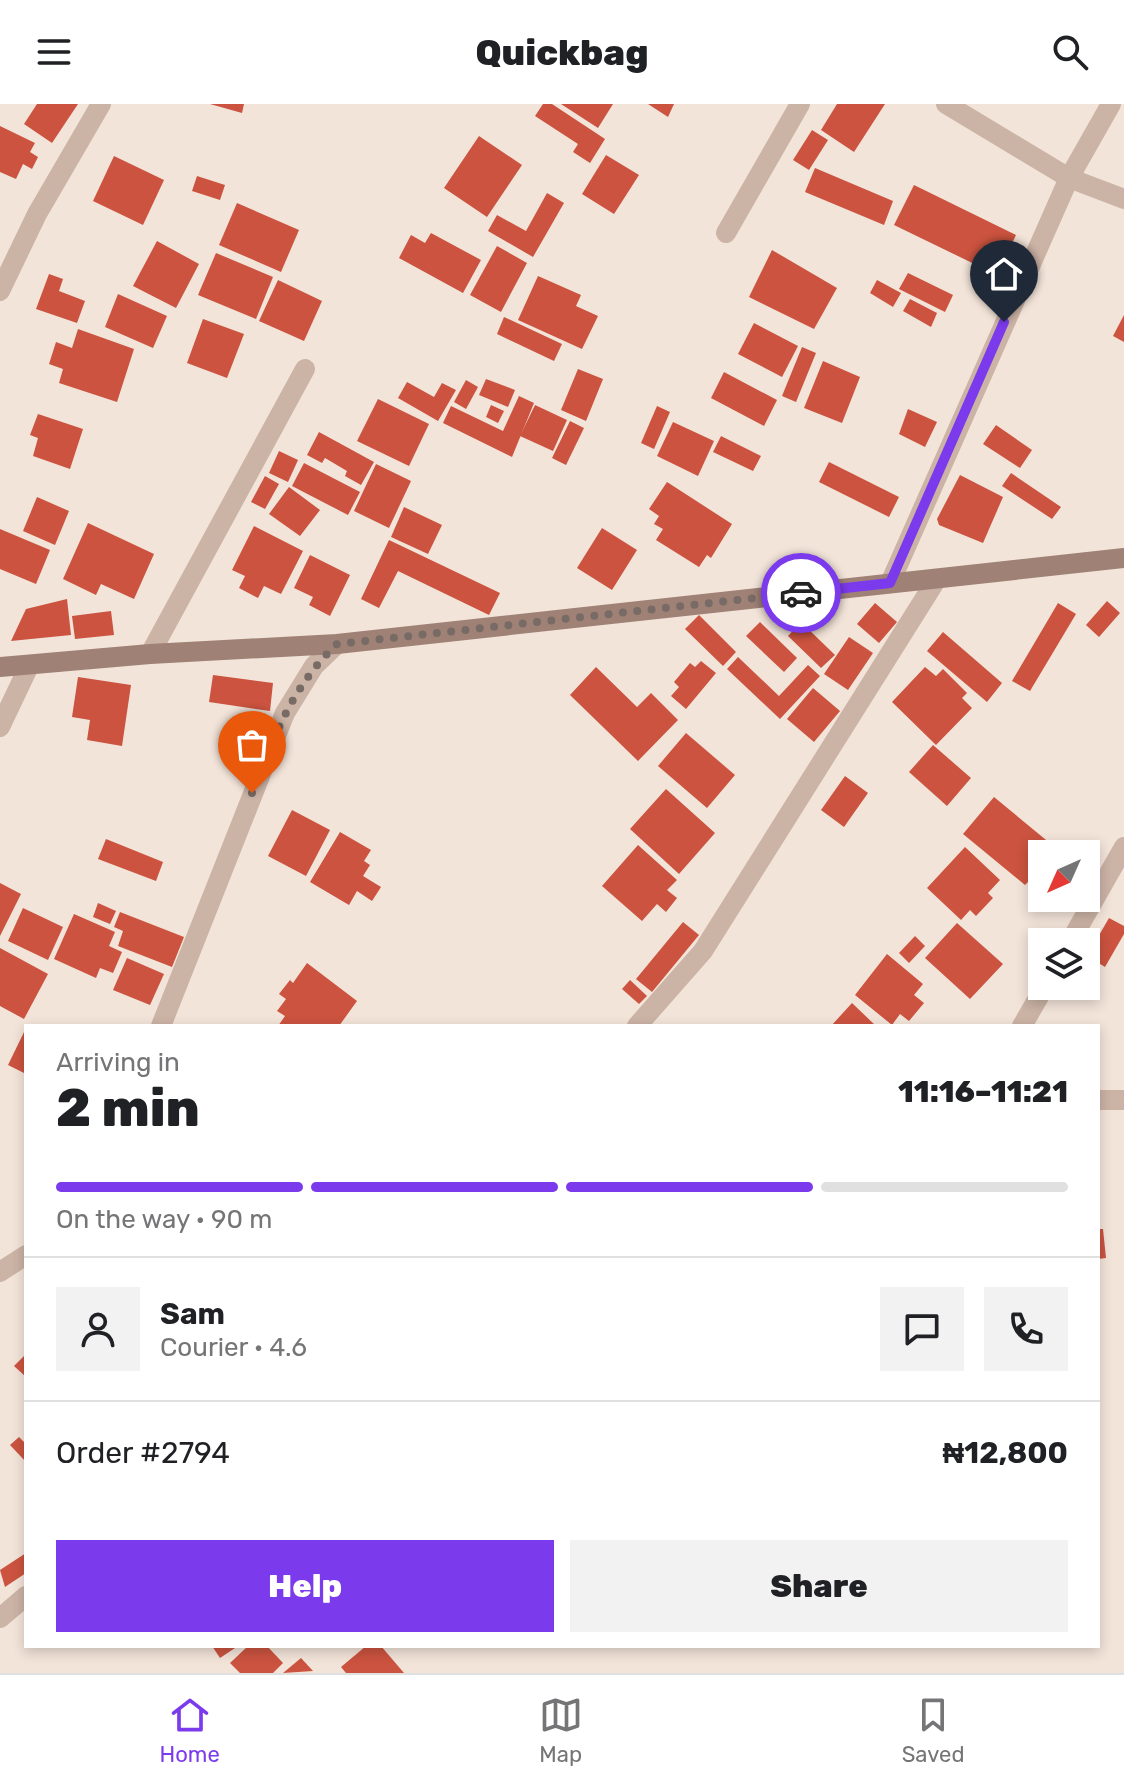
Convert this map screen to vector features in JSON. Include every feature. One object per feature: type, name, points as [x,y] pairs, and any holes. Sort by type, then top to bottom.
[{"type":"street","points":[[0,291],[37,214],[101,104]]},
{"type":"street","points":[[726,233],[800,104]]},
{"type":"street","points":[[946,104],[1069,178],[1124,199]]},
{"type":"street","points":[[890,583],[1069,178],[1111,104]]},
{"type":"street","points":[[150,654],[305,369]]},
{"type":"street","points":[[0,667],[150,654],[337,644],[890,583],[935,582],[1124,558]]},
{"type":"street","points":[[639,1024],[703,951],[935,582]]},
{"type":"street","points":[[162,1024],[285,713],[314,666],[337,644]]},
{"type":"street","points":[[0,727],[29,666]]},
{"type":"street","points":[[1078,928],[1124,847]]},
{"type":"street","points":[[1023,1024],[1037,1000]]},
{"type":"street","points":[[1100,1100],[1124,1100]]},
{"type":"street","points":[[0,1272],[24,1256]]},
{"type":"street","points":[[0,1618],[24,1598]]},
{"type":"building","points":[[37,104],[78,104],[52,143],[24,124]]},
{"type":"building","points":[[210,104],[244,104],[242,113]]},
{"type":"building","points":[[543,104],[552,104],[605,139],[590,163],[573,152],[578,144],[535,116]]},
{"type":"building","points":[[561,104],[613,104],[598,128]]},
{"type":"building","points":[[648,104],[674,104],[668,117]]},
{"type":"building","points":[[837,104],[885,104],[854,152],[821,130]]},
{"type":"building","points":[[0,126],[35,143],[30,152],[38,157],[32,169],[23,164],[16,179],[0,172]]},
{"type":"building","points":[[812,130],[828,140],[809,170],[793,160]]},
{"type":"building","points":[[479,136],[522,165],[487,217],[444,188]]},
{"type":"building","points":[[606,155],[639,175],[614,214],[582,194]]},
{"type":"building","points":[[114,156],[164,180],[143,225],[93,201]]},
{"type":"building","points":[[815,168],[893,201],[884,225],[805,192]]},
{"type":"building","points":[[197,176],[225,185],[220,200],[192,191]]},
{"type":"building","points":[[914,185],[1016,235],[997,275],[894,225]]},
{"type":"building","points":[[547,193],[564,203],[533,257],[488,231],[497,215],[526,231]]},
{"type":"building","points":[[237,203],[299,230],[281,272],[219,245]]},
{"type":"building","points":[[431,233],[481,260],[463,293],[399,258],[411,235],[425,243]]},
{"type":"building","points":[[157,241],[199,264],[176,308],[133,286]]},
{"type":"building","points":[[497,246],[527,263],[501,312],[470,295]]},
{"type":"building","points":[[772,250],[837,288],[814,329],[749,297]]},
{"type":"building","points":[[216,253],[273,277],[256,319],[198,295]]},
{"type":"building","points":[[908,273],[953,295],[945,312],[899,289]]},
{"type":"building","points":[[49,274],[63,279],[59,291],[85,301],[77,323],[36,309]]},
{"type":"building","points":[[538,276],[581,295],[576,306],[598,316],[582,349],[518,320]]},
{"type":"building","points":[[278,280],[322,301],[304,341],[259,321]]},
{"type":"building","points":[[877,280],[901,293],[893,307],[870,293]]},
{"type":"building","points":[[118,294],[167,316],[153,348],[105,327]]},
{"type":"building","points":[[910,299],[937,313],[931,327],[903,311]]},
{"type":"building","points":[[1124,315],[1124,342],[1113,336]]},
{"type":"building","points":[[504,317],[562,344],[554,361],[497,334]]},
{"type":"building","points":[[203,319],[244,334],[227,378],[187,363]]},
{"type":"building","points":[[754,323],[798,346],[782,377],[738,354]]},
{"type":"building","points":[[78,329],[134,349],[117,402],[59,383],[63,369],[49,364],[56,342],[72,348]]},
{"type":"building","points":[[802,347],[816,353],[796,402],[782,396]]},
{"type":"building","points":[[823,361],[860,377],[842,423],[804,408]]},
{"type":"building","points":[[578,369],[603,379],[586,421],[561,410]]},
{"type":"building","points":[[724,372],[777,400],[764,426],[711,398]]},
{"type":"building","points":[[486,379],[515,390],[508,407],[479,395]]},
{"type":"building","points":[[466,380],[478,387],[466,409],[454,402]]},
{"type":"building","points":[[407,382],[434,397],[442,383],[456,390],[438,421],[398,398]]},
{"type":"building","points":[[519,396],[534,403],[512,457],[443,423],[451,406],[503,431]]},
{"type":"building","points":[[378,399],[429,424],[409,466],[357,441]]},
{"type":"building","points":[[491,405],[504,411],[498,423],[486,417]]},
{"type":"building","points":[[535,405],[567,420],[553,451],[520,436]]},
{"type":"building","points":[[657,406],[670,412],[654,449],[641,443]]},
{"type":"building","points":[[908,409],[937,422],[925,447],[899,434]]},
{"type":"building","points":[[38,414],[83,429],[70,469],[33,456],[38,438],[30,435]]},
{"type":"building","points":[[570,421],[584,428],[566,465],[552,458]]},
{"type":"building","points":[[673,422],[714,441],[698,476],[657,456]]},
{"type":"building","points":[[996,425],[1032,450],[1020,468],[983,444]]},
{"type":"building","points":[[319,432],[374,462],[361,485],[345,476],[347,471],[325,458],[322,463],[307,455]]},
{"type":"building","points":[[721,436],[761,456],[753,471],[713,452]]},
{"type":"building","points":[[279,451],[298,460],[288,482],[269,473]]},
{"type":"building","points":[[829,462],[899,497],[889,517],[819,482]]},
{"type":"building","points":[[304,463],[360,492],[348,515],[292,486]]},
{"type":"building","points":[[376,464],[411,481],[389,528],[354,511]]},
{"type":"building","points":[[1011,473],[1061,507],[1052,519],[1002,486]]},
{"type":"building","points":[[960,475],[1003,497],[983,543],[939,525],[937,519]]},
{"type":"building","points":[[265,476],[279,484],[265,509],[251,502]]},
{"type":"building","points":[[667,482],[732,524],[711,558],[707,555],[699,567],[656,540],[663,529],[654,524],[659,516],[649,509]]},
{"type":"building","points":[[289,487],[320,510],[300,536],[269,514]]},
{"type":"building","points":[[37,497],[69,511],[55,545],[23,531]]},
{"type":"building","points":[[404,507],[442,525],[428,554],[391,537]]},
{"type":"building","points":[[88,523],[154,554],[134,599],[101,584],[96,595],[63,579]]},
{"type":"building","points":[[254,526],[303,551],[281,594],[264,586],[258,598],[239,588],[245,576],[232,570]]},
{"type":"building","points":[[602,528],[637,550],[612,590],[577,568]]},
{"type":"building","points":[[0,529],[50,550],[36,584],[0,569]]},
{"type":"building","points":[[389,540],[500,593],[489,615],[398,571],[379,608],[361,599]]},
{"type":"building","points":[[310,555],[350,575],[330,616],[309,605],[313,597],[294,588]]},
{"type":"building","points":[[67,599],[71,635],[11,641],[26,609]]},
{"type":"building","points":[[1107,601],[1120,613],[1099,637],[1086,625]]},
{"type":"building","points":[[875,603],[897,622],[879,643],[857,624]]},
{"type":"building","points":[[1058,603],[1076,614],[1030,691],[1012,681]]},
{"type":"building","points":[[111,611],[114,635],[75,639],[72,616]]},
{"type":"building","points":[[699,615],[736,652],[723,666],[685,629]]},
{"type":"building","points":[[760,622],[797,658],[784,672],[746,636]]},
{"type":"building","points":[[801,622],[835,655],[821,668],[788,636]]},
{"type":"building","points":[[943,632],[1002,683],[987,702],[927,651]]},
{"type":"building","points":[[849,637],[873,653],[848,690],[824,674]]},
{"type":"building","points":[[738,657],[779,696],[808,665],[820,676],[780,719],[727,669]]},
{"type":"building","points":[[701,661],[716,673],[686,709],[671,696],[679,687],[674,682],[690,663],[695,667]]},
{"type":"building","points":[[596,667],[637,707],[651,693],[678,720],[638,761],[570,695]]},
{"type":"building","points":[[925,667],[936,676],[943,669],[967,693],[962,698],[972,708],[936,745],[892,702]]},
{"type":"building","points":[[213,675],[273,683],[270,711],[209,702]]},
{"type":"building","points":[[78,677],[131,685],[122,746],[87,740],[90,720],[72,717]]},
{"type":"building","points":[[813,688],[840,711],[814,742],[787,719]]},
{"type":"building","points":[[686,733],[735,775],[707,808],[658,766]]},
{"type":"building","points":[[933,745],[971,778],[947,806],[909,772]]},
{"type":"building","points":[[845,776],[868,793],[844,827],[821,810]]},
{"type":"building","points":[[666,789],[715,833],[679,874],[630,829]]},
{"type":"building","points":[[994,797],[1046,840],[1028,840],[1028,882],[1025,885],[963,834]]},
{"type":"building","points":[[292,810],[330,830],[306,876],[268,856]]},
{"type":"building","points":[[340,832],[371,850],[364,861],[370,865],[363,876],[381,887],[372,901],[357,891],[349,905],[310,882]]},
{"type":"building","points":[[106,839],[163,862],[156,881],[98,859]]},
{"type":"building","points":[[638,845],[677,880],[667,890],[677,898],[666,912],[657,904],[642,921],[602,886]]},
{"type":"building","points":[[965,847],[1000,880],[988,893],[993,898],[976,916],[970,910],[961,920],[927,888]]},
{"type":"building","points":[[0,883],[21,894],[0,936]]},
{"type":"building","points":[[98,903],[116,911],[110,924],[93,917]]},
{"type":"building","points":[[23,908],[63,927],[48,960],[8,941]]},
{"type":"building","points":[[120,912],[184,937],[172,967],[118,946],[123,931],[114,927]]},
{"type":"building","points":[[74,914],[115,932],[109,946],[122,952],[113,973],[100,968],[96,978],[54,959]]},
{"type":"building","points":[[1109,918],[1124,926],[1124,934],[1105,967],[1100,964],[1100,934]]},
{"type":"building","points":[[683,922],[699,935],[652,992],[636,979]]},
{"type":"building","points":[[957,923],[1003,964],[970,999],[925,958]]},
{"type":"building","points":[[915,936],[925,946],[909,963],[899,953]]},
{"type":"building","points":[[0,948],[48,974],[24,1019],[0,1006]]},
{"type":"building","points":[[887,954],[923,984],[914,995],[924,1003],[909,1021],[900,1014],[891,1024],[855,995]]},
{"type":"building","points":[[127,958],[164,974],[150,1005],[113,990]]},
{"type":"building","points":[[307,963],[357,1001],[340,1024],[279,1024],[285,1016],[277,1011],[286,999],[279,994],[290,980],[293,983]]},
{"type":"building","points":[[630,980],[647,996],[639,1004],[622,989]]},
{"type":"building","points":[[852,1003],[874,1024],[833,1024]]},
{"type":"building","points":[[24,1032],[24,1073],[8,1065]]},
{"type":"building","points":[[1100,1229],[1103,1229],[1106,1258],[1100,1259]]},
{"type":"building","points":[[24,1356],[24,1375],[14,1366]]},
{"type":"building","points":[[19,1437],[24,1442],[24,1460],[10,1445]]},
{"type":"building","points":[[24,1554],[24,1574],[5,1587],[0,1570]]},
{"type":"building","points":[[213,1648],[235,1648],[220,1658]]},
{"type":"building","points":[[246,1648],[269,1648],[283,1663],[273,1673],[240,1673],[230,1663]]},
{"type":"building","points":[[364,1648],[383,1648],[404,1673],[346,1673],[341,1667]]},
{"type":"building","points":[[301,1658],[313,1671],[283,1673]]},
{"type":"way so far","points":[[252,793],[285,713],[314,666],[337,644],[801,593]]},
{"type":"route","points":[[801,593],[890,583],[1004,322]]}]
